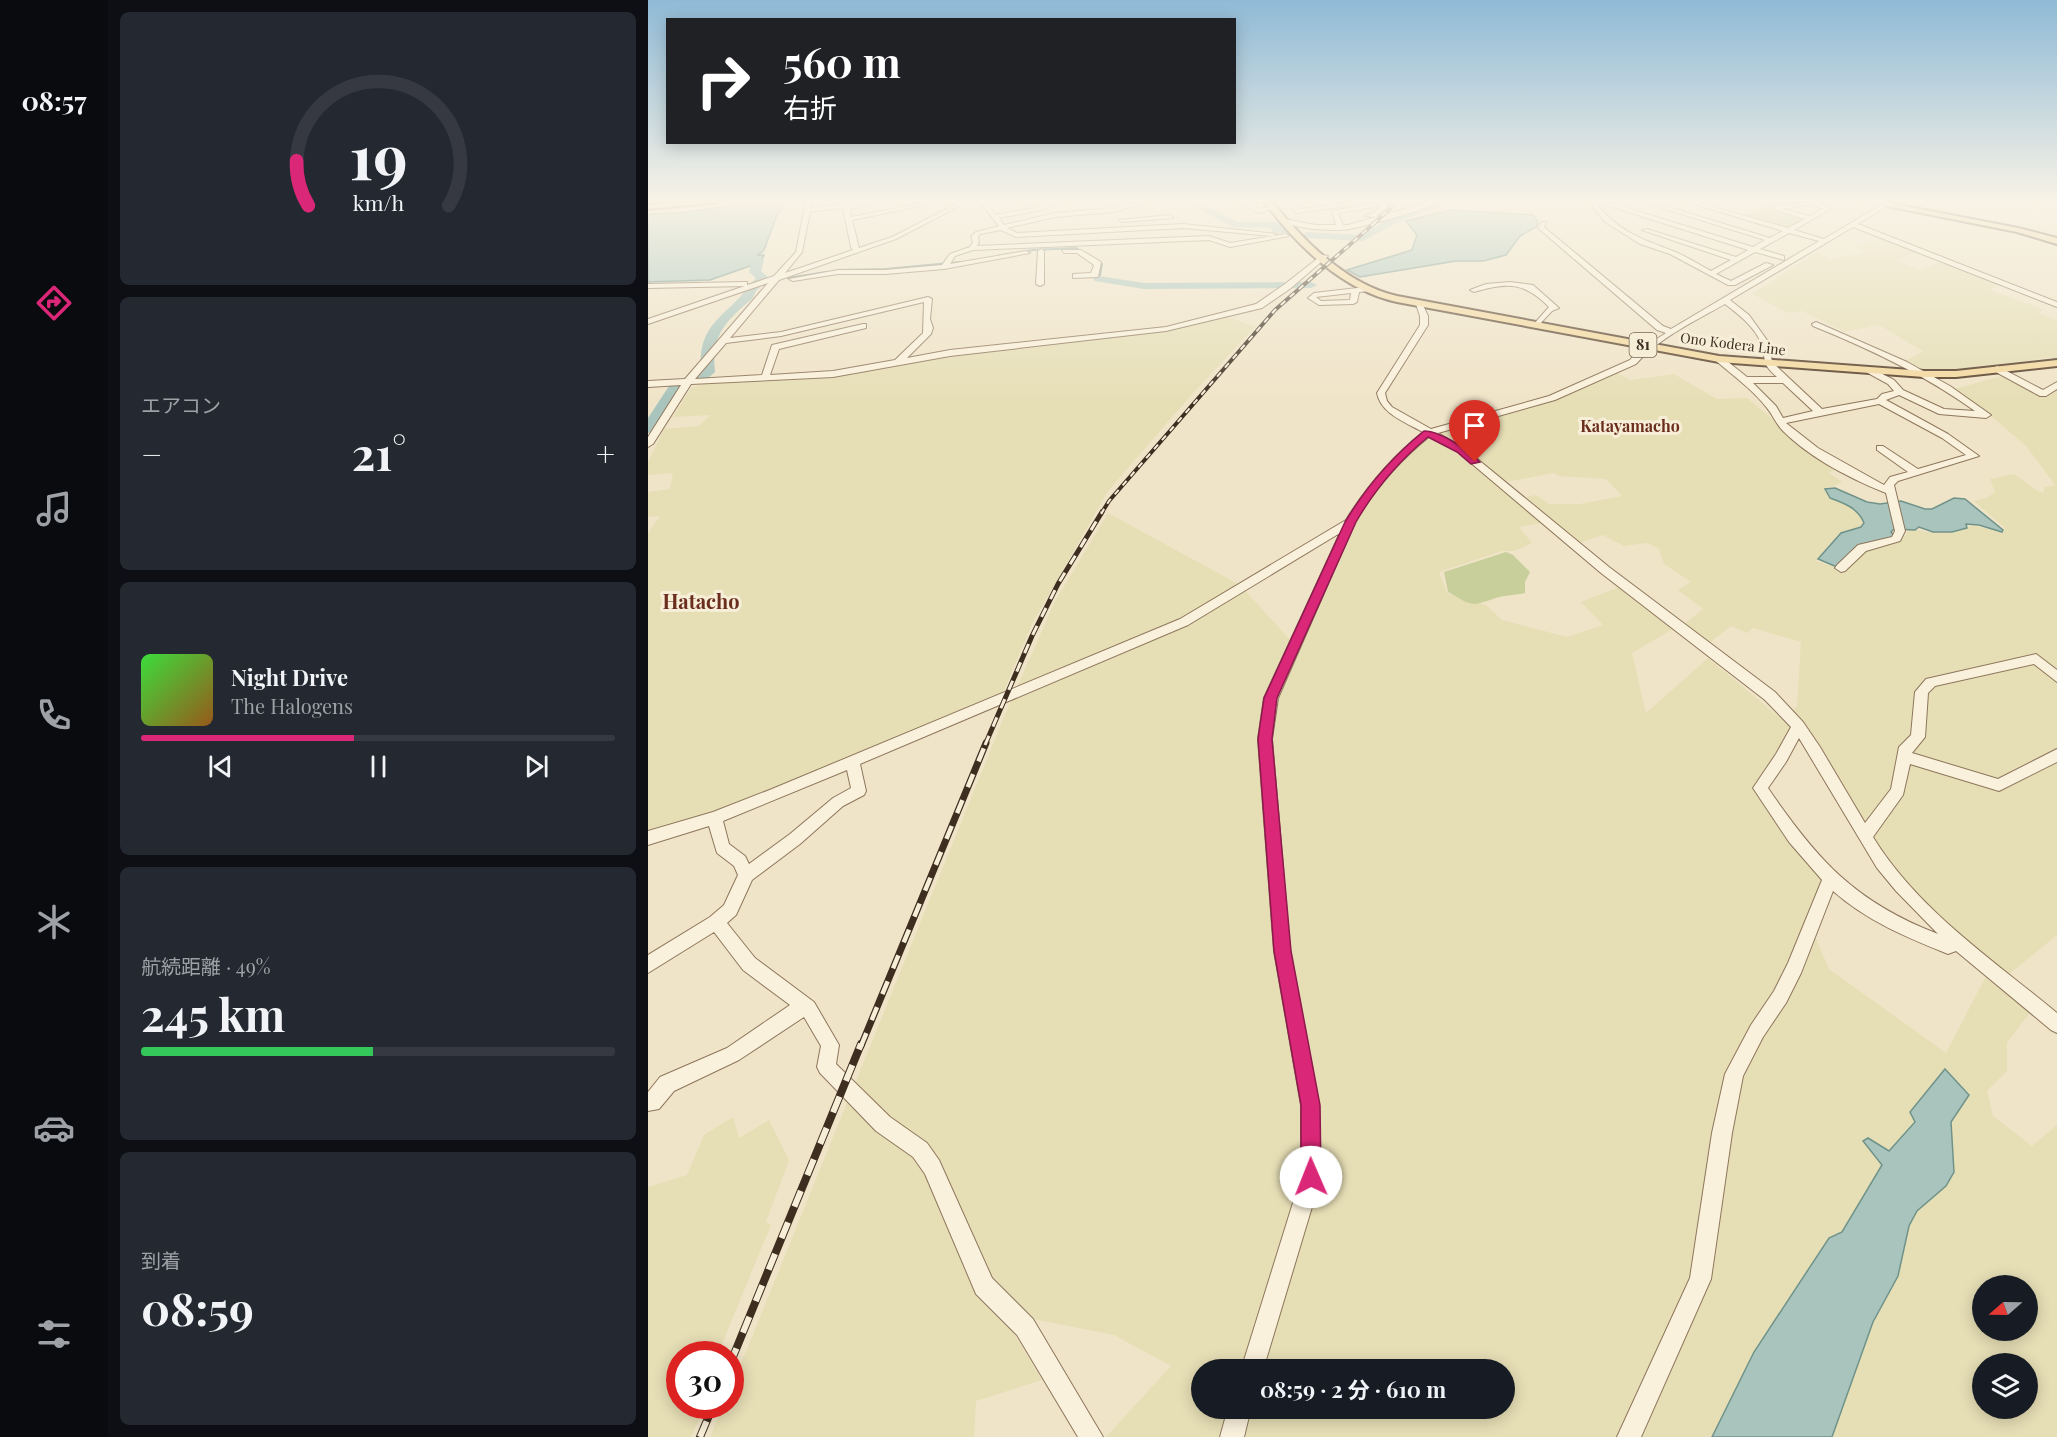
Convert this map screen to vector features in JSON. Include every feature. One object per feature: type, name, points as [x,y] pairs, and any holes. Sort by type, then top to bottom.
[{"type":"main road","name":"Ono Kodera Line","points":[[1338,267],[1366,289],[1388,297],[1719,359],[1924,374],[2057,363]]},
{"type":"street","points":[[649,438],[687,383],[786,267]]},
{"type":"street","points":[[648,322],[809,267]]},
{"type":"street","points":[[776,278],[795,279],[838,272],[885,272],[927,267]]},
{"type":"street","points":[[1040,284],[1041,267]]},
{"type":"street","points":[[1076,276],[1094,275],[1097,267]]},
{"type":"street","points":[[648,384],[833,374],[950,353],[1166,329],[1258,306],[1310,267]]},
{"type":"street","points":[[1588,267],[1660,328],[1672,332]]},
{"type":"street","points":[[1697,267],[1732,283],[1763,267]]},
{"type":"street","points":[[1710,274],[1723,267]]},
{"type":"street","points":[[1255,1359],[1311,1177],[1310,1105],[1282,951],[1265,739],[1271,698],[1350,522],[1364,499],[1403,453],[1428,433],[1552,398],[1633,362],[1672,332],[1781,267]]},
{"type":"street","points":[[1961,267],[2057,305]]},
{"type":"street","points":[[648,286],[758,284]]},
{"type":"street","points":[[1474,290],[1481,286],[1530,286],[1555,308],[1549,309],[1537,325]]},
{"type":"street","points":[[1355,291],[1353,302],[1319,303],[1312,298],[1314,295],[1366,289]]},
{"type":"street","points":[[2047,301],[2057,298]]},
{"type":"street","points":[[722,341],[781,334],[928,299],[926,319],[929,328],[927,334],[898,362]]},
{"type":"street","points":[[1725,300],[1746,317],[1765,343],[1768,363],[1783,380],[1820,412]]},
{"type":"street","points":[[1418,303],[1425,316],[1424,325],[1381,393],[1383,402],[1389,409],[1461,450],[1605,570],[1770,696],[1798,726],[1827,768],[1880,860],[1904,891],[1958,942],[2057,1024]]},
{"type":"street","points":[[1816,324],[1924,374],[1950,388],[1986,415],[1942,412],[1900,392],[1891,382],[1869,370]]},
{"type":"street","points":[[765,378],[775,347],[863,326]]},
{"type":"street","points":[[1719,359],[1772,406],[1780,422],[1839,466],[1891,494]]},
{"type":"street","points":[[1997,369],[2043,394],[2057,385]]},
{"type":"street","points":[[1744,380],[1783,380]]},
{"type":"street","points":[[1780,422],[1880,401],[1885,396],[1900,392]]},
{"type":"street","points":[[1841,568],[1862,548],[1896,539],[1900,531],[1889,485],[1894,479],[1974,456],[1945,436],[1880,401]]},
{"type":"street","points":[[1880,448],[1917,473]]},
{"type":"street","points":[[648,838],[715,818],[1184,622],[1333,535],[1350,522]]},
{"type":"street","points":[[1865,836],[1898,791],[1906,747],[1918,737],[1922,692],[1931,682],[2036,659],[2057,677]]},
{"type":"street","points":[[1798,726],[1781,758],[1760,788],[1773,807],[1832,880],[1866,908],[1895,924],[1948,946],[1958,942]]},
{"type":"street","points":[[1905,756],[1999,784],[2057,755]]},
{"type":"street","points":[[648,965],[716,922],[730,910],[746,874],[795,839],[838,802],[859,791],[852,760]]},
{"type":"street","points":[[715,818],[722,848],[740,861],[746,874]]},
{"type":"street","points":[[1629,1437],[1700,1279],[1722,1133],[1734,1074],[1757,1031],[1780,998],[1795,967],[1825,889],[1832,880]]},
{"type":"street","points":[[716,922],[749,964],[805,1005],[830,1046],[826,1067],[883,1124],[920,1150],[932,1167],[984,1286],[1025,1327],[1091,1437]]},
{"type":"street","points":[[648,1102],[652,1102],[667,1084],[733,1054],[805,1005]]},
{"type":"street","points":[[1232,1437],[1237,1419]]},
{"type":"shaded area","points":[[1794,267],[1914,267],[1921,270],[1928,267],[1961,267],[2000,283],[1990,290],[2044,310],[2038,313],[2057,320],[2057,360],[2050,357],[1994,367],[1987,365],[1956,370],[1920,370],[1904,362],[1923,351],[1879,325],[1845,332],[1802,311],[1788,313],[1752,294]]},
{"type":"shaded area","points":[[1228,317],[1255,327],[1193,393],[1108,491],[1032,624],[1003,693],[720,811],[648,833],[648,533],[660,516],[648,517],[648,492],[670,489],[673,473],[648,475],[648,462],[664,429],[699,426],[710,415],[673,417],[691,388],[702,384],[839,376],[949,356],[1161,332]]},
{"type":"shaded area","points":[[1615,372],[1631,380],[1674,374],[1717,399],[1747,398],[1799,441],[1839,468],[1829,473],[1842,482],[1833,487],[1824,488],[1829,498],[1849,506],[1864,519],[1861,526],[1838,534],[1816,561],[1842,569],[1864,551],[1900,539],[1906,535],[1908,528],[1926,532],[1953,532],[1973,525],[2003,533],[2005,528],[1974,501],[1987,498],[1995,492],[1990,479],[2014,474],[2043,493],[2045,487],[2055,485],[2027,447],[1984,410],[1955,389],[2004,375],[2041,395],[2057,387],[2057,935],[2008,975],[1925,905],[1897,875],[1791,712],[1797,706],[1801,642],[1753,628],[1747,633],[1731,626],[1708,644],[1683,625],[1703,609],[1678,590],[1691,582],[1664,564],[1659,549],[1647,543],[1624,546],[1603,535],[1579,543],[1522,498],[1536,495],[1549,504],[1580,504],[1622,496],[1606,479],[1559,476],[1554,473],[1505,482],[1436,433],[1566,396]]},
{"type":"shaded area","points":[[1432,437],[1465,459],[1542,523],[1519,527],[1532,543],[1514,551],[1502,551],[1439,572],[1447,593],[1486,605],[1502,620],[1567,637],[1603,625],[1581,602],[1620,587],[1673,629],[1632,653],[1646,713],[1708,658],[1797,732],[1759,789],[1828,871],[1806,915],[1829,969],[1946,1053],[1985,978],[2031,1011],[2007,1043],[2007,1071],[1987,1091],[1993,1116],[2032,1146],[2057,1125],[2057,1437],[1106,1437],[1171,1366],[1114,1335],[1028,1318],[1014,1334],[1042,1380],[976,1401],[974,1437],[710,1437],[718,1419],[744,1419],[744,1356],[1004,717],[1054,603],[1108,513],[1240,585],[1293,643],[1298,654],[1351,519],[1417,446]]},
{"type":"shaded area","points":[[733,1117],[739,1138],[769,1120],[789,1160],[766,1222],[771,1225],[723,1341],[666,1341],[666,1419],[699,1419],[691,1437],[648,1437],[648,1187],[687,1175],[704,1135]]},
{"type":"green space","points":[[1506,552],[1513,555],[1530,572],[1525,582],[1525,593],[1472,604],[1448,592],[1444,572]]},
{"type":"water","points":[[648,267],[747,267],[710,280],[648,282]]},
{"type":"water","points":[[751,267],[759,267],[760,274],[766,278],[762,279]]},
{"type":"water","points":[[1357,267],[1420,267],[1360,277],[1347,270]]},
{"type":"water","points":[[1835,488],[1867,502],[1880,504],[1901,501],[1925,509],[1932,509],[1954,498],[1965,499],[2003,530],[2002,532],[1979,525],[1966,524],[1967,528],[1952,532],[1933,532],[1919,527],[1915,530],[1894,529],[1891,532],[1895,537],[1856,547],[1837,567],[1818,559],[1841,533],[1861,527],[1864,523],[1854,510],[1830,498],[1825,489]]},
{"type":"water","points":[[1945,1069],[1969,1095],[1951,1122],[1954,1172],[1946,1186],[1917,1211],[1909,1226],[1898,1276],[1873,1322],[1832,1437],[1712,1437],[1754,1352],[1829,1238],[1842,1232],[1882,1165],[1863,1141],[1868,1138],[1889,1151],[1915,1122],[1910,1112]]},
{"type":"waterway","points":[[648,429],[676,386],[708,372],[707,358],[711,336],[730,311],[749,295],[750,290],[763,278],[755,272],[756,267]]},
{"type":"waterway","points":[[839,270],[907,267]]},
{"type":"waterway","points":[[1099,279],[1101,267]]},
{"type":"waterway","points":[[788,278],[826,272]]},
{"type":"waterway","points":[[1099,279],[1144,286],[1311,285]]},
{"type":"railway","points":[[1101,514],[1109,501],[1275,310],[1324,267]]},
{"type":"railway","points":[[985,745],[1032,636],[1058,584],[1102,512]]},
{"type":"railway","points":[[861,1046],[986,743]]},
{"type":"railway","points":[[739,1341],[861,1044]]},
{"type":"railway","points":[[700,1437],[708,1419]]},
{"type":"district","name":"Katayamacho","points":[[1630,426]]},
{"type":"district","name":"Hatacho","points":[[701,602]]},
{"type":"route","points":[[1311,1177],[1310,1105],[1282,951],[1265,739],[1271,698],[1350,522],[1364,499],[1403,453],[1428,433],[1461,450],[1475,462]]}]
